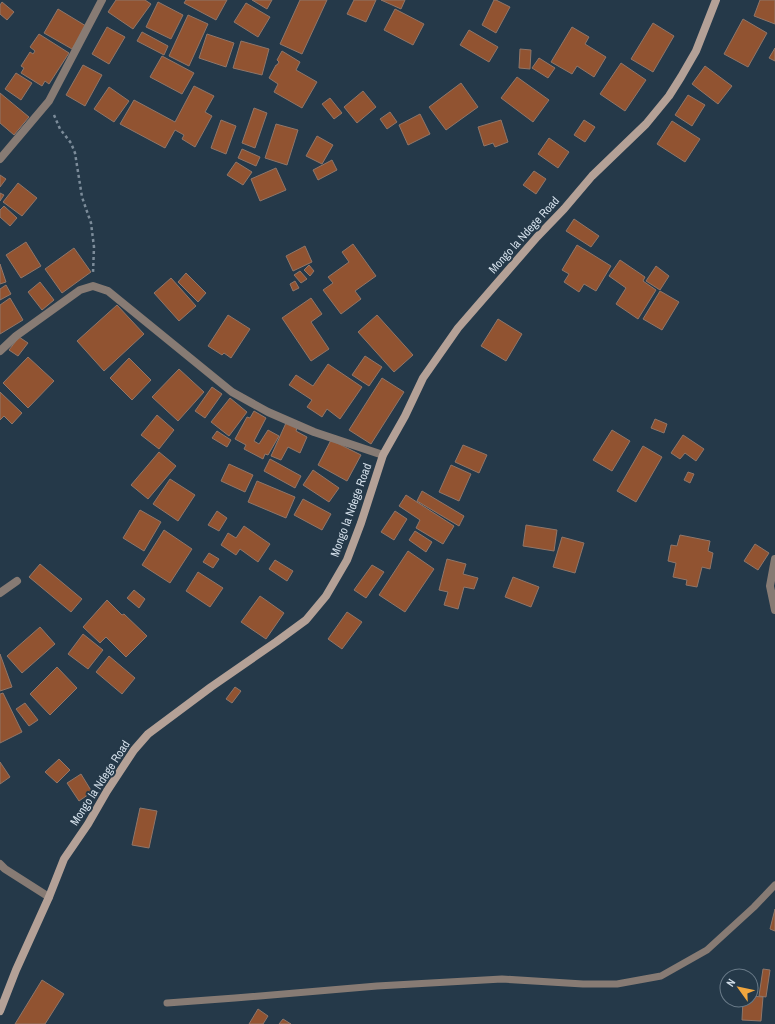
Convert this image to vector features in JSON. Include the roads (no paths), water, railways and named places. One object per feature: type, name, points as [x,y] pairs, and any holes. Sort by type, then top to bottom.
[{"type":"street","points":[[0,159],[49,101],[102,0]]},
{"type":"street","name":"Mongo la Ndege Road","points":[[0,1011],[64,859],[88,824],[107,791],[134,750],[148,734],[210,687],[306,620],[326,596],[347,560],[361,523],[383,455],[405,416],[423,378],[458,328],[538,236],[564,209],[592,176],[646,124],[669,96],[696,51],[716,0]]},
{"type":"street","points":[[0,351],[16,336],[55,307],[80,290],[93,286],[108,291],[232,392],[268,412],[314,432],[383,455]]},
{"type":"street","points":[[775,559],[770,586],[775,610]]},
{"type":"street","points":[[0,593],[17,582]]},
{"type":"street","points":[[0,864],[5,869],[49,897]]},
{"type":"lane","points":[[167,1003],[377,986],[502,979],[583,984],[617,984],[661,976],[707,950],[754,907],[775,885]]}]
